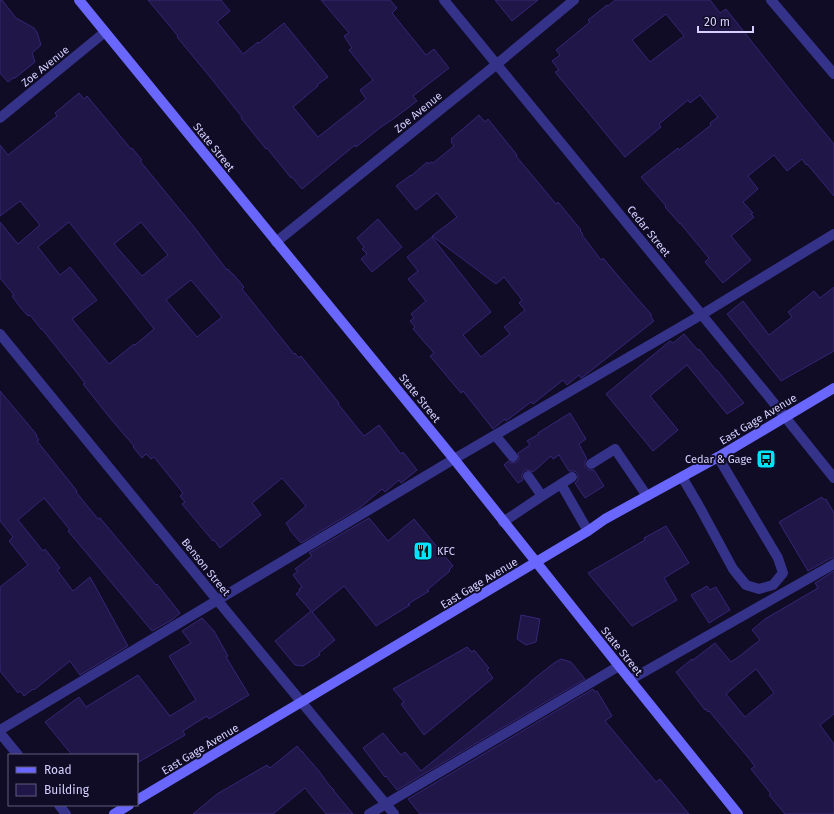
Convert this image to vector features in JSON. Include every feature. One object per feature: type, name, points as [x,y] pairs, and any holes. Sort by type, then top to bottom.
[{"type":"main road","name":"State Street","points":[[79,0],[454,459],[738,814]]},
{"type":"main road","name":"East Gage Avenue","points":[[138,799],[606,519],[718,457],[834,388]]},
{"type":"main road","points":[[114,814],[127,806]]},
{"type":"street","name":"Cedar Street","points":[[444,0],[834,478]]},
{"type":"street","name":"Zoe Avenue","points":[[276,242],[574,0]]},
{"type":"street","points":[[771,0],[834,74]]},
{"type":"street","name":"Zoe Avenue","points":[[0,118],[105,32]]},
{"type":"street","points":[[17,754],[0,732],[454,459],[701,315],[834,234]]},
{"type":"street","name":"Benson Street","points":[[0,334],[394,814]]},
{"type":"street","points":[[496,435],[513,457]]},
{"type":"street","points":[[591,464],[615,449],[647,496]]},
{"type":"street","points":[[682,477],[733,569],[746,585],[759,589],[773,585],[783,573],[778,558],[718,457]]},
{"type":"street","points":[[528,476],[542,496]]},
{"type":"street","points":[[503,522],[572,477]]},
{"type":"street","points":[[561,484],[588,531]]},
{"type":"street","points":[[630,680],[834,564]]},
{"type":"street","points":[[369,814],[619,666]]},
{"type":"street","points":[[60,806],[66,814]]},
{"type":"building","points":[[0,0],[2,0],[16,18],[34,28],[37,32],[41,45],[32,53],[35,62],[8,82],[0,73]]},
{"type":"building","points":[[148,0],[221,0],[230,11],[217,22],[243,54],[284,23],[328,77],[293,107],[318,137],[366,99],[360,90],[373,80],[349,50],[352,48],[344,36],[349,33],[321,0],[390,0],[397,8],[392,13],[426,55],[434,49],[449,68],[413,96],[417,101],[356,147],[355,145],[302,189],[292,177],[291,178],[267,148],[266,149]]},
{"type":"building","points":[[495,0],[538,0],[512,21]]},
{"type":"building","points":[[615,0],[710,0],[720,13],[726,9],[834,144],[834,196],[802,159],[787,171],[774,155],[748,176],[758,189],[743,202],[753,213],[751,214],[754,217],[731,236],[751,260],[723,283],[705,262],[709,258],[641,177],[678,148],[679,150],[711,125],[710,123],[718,117],[700,95],[690,103],[688,100],[659,124],[661,127],[625,157],[555,72],[559,70],[552,61],[560,55],[556,50],[590,22],[588,20],[607,5],[608,6]],"holes":[[[666,14],[684,36],[650,62],[632,40]]]},
{"type":"building","points":[[79,93],[84,99],[87,96],[142,160],[140,161],[227,270],[228,269],[244,287],[242,289],[294,354],[295,353],[299,358],[301,356],[364,436],[379,425],[401,454],[403,452],[417,470],[401,483],[399,480],[385,492],[382,489],[361,507],[301,543],[286,523],[306,506],[282,478],[252,503],[261,515],[220,548],[182,504],[185,502],[180,496],[183,493],[154,457],[151,459],[146,454],[142,458],[133,447],[134,446],[83,384],[85,383],[42,329],[30,315],[28,316],[20,307],[12,296],[14,295],[0,278],[0,222],[18,244],[40,225],[20,201],[0,216],[0,145],[8,155],[57,116],[55,113]],"holes":[[[69,222],[154,329],[109,364],[72,319],[97,300],[70,267],[60,275],[38,247]],[[141,222],[168,255],[142,276],[114,244]],[[191,280],[222,317],[197,337],[166,300]]]},
{"type":"building","points":[[479,115],[485,122],[488,119],[517,155],[516,156],[556,204],[558,202],[581,230],[582,235],[601,260],[603,258],[651,314],[654,321],[584,376],[581,378],[579,375],[567,385],[563,380],[533,404],[531,402],[506,421],[505,419],[493,429],[463,391],[461,393],[430,356],[434,353],[413,329],[415,327],[410,321],[414,318],[411,314],[426,301],[408,279],[418,271],[407,257],[432,237],[491,312],[463,335],[481,357],[510,334],[504,327],[525,310],[519,303],[522,300],[504,277],[496,284],[432,236],[457,217],[437,193],[416,210],[396,186],[411,176],[427,162],[428,164],[431,162],[433,163],[454,146],[451,139]]},
{"type":"building","points":[[378,219],[402,247],[372,272],[361,259],[367,254],[362,249],[364,247],[357,238]]},
{"type":"building","points":[[834,287],[834,351],[781,381],[727,314],[743,301],[769,335],[792,317],[788,312],[814,291],[820,298]]},
{"type":"building","points":[[684,334],[698,350],[699,349],[744,403],[727,414],[687,365],[650,396],[678,430],[653,451],[606,394],[670,341],[673,343]]},
{"type":"building","points":[[0,391],[37,435],[36,436],[39,440],[37,441],[77,491],[76,492],[98,519],[100,518],[156,585],[157,584],[180,613],[172,620],[152,631],[68,531],[70,530],[44,498],[18,520],[43,551],[45,549],[60,568],[57,570],[73,591],[90,577],[128,646],[80,675],[70,661],[34,690],[33,689],[24,696],[20,691],[18,693],[0,671],[0,587],[28,565],[9,541],[13,537],[0,521]]},
{"type":"building","points":[[570,413],[586,439],[579,444],[587,459],[585,461],[585,467],[588,470],[594,470],[604,486],[585,498],[575,483],[578,480],[578,474],[575,471],[569,471],[559,455],[553,459],[551,456],[533,472],[525,470],[522,474],[523,480],[518,483],[504,465],[508,461],[511,463],[517,462],[519,459],[518,453],[530,445],[527,441]]},
{"type":"building","points":[[822,497],[824,500],[826,499],[834,513],[834,558],[831,558],[808,571],[779,522]]},
{"type":"building","points":[[369,518],[388,541],[414,519],[453,566],[449,570],[450,571],[427,590],[429,591],[408,604],[410,605],[376,626],[344,586],[312,612],[335,640],[319,653],[320,655],[303,666],[295,665],[275,641],[311,611],[296,594],[302,587],[293,575],[298,571],[295,569],[312,556],[309,553]]},
{"type":"building","points":[[666,526],[689,563],[664,578],[677,600],[632,626],[588,573]]},
{"type":"building","points":[[834,571],[834,714],[820,725],[834,744],[834,814],[785,814],[769,795],[771,794],[751,769],[755,766],[752,762],[709,711],[708,712],[706,709],[705,710],[676,672],[715,643],[731,662],[760,640],[752,630],[765,619],[818,588],[815,583]],"holes":[[[756,669],[774,693],[745,717],[726,694]]]},
{"type":"building","points":[[707,586],[710,590],[716,587],[730,610],[709,623],[691,595]]},
{"type":"building","points":[[521,615],[540,619],[536,642],[526,645],[517,639]]},
{"type":"building","points":[[202,618],[214,631],[228,656],[226,657],[249,695],[209,719],[207,716],[183,731],[185,735],[138,762],[138,754],[71,754],[45,722],[79,697],[86,707],[138,675],[170,716],[196,700],[169,656],[191,643],[182,631]]},
{"type":"building","points":[[467,647],[472,652],[474,650],[489,668],[487,670],[493,678],[424,735],[401,704],[404,702],[393,689]]},
{"type":"building","points":[[561,659],[571,662],[585,679],[397,790],[363,748],[383,733],[401,755],[405,752],[421,771],[530,682]]},
{"type":"building","points":[[593,689],[595,692],[597,691],[612,716],[605,721],[656,782],[660,779],[689,814],[420,814],[408,799]]},
{"type":"building","points":[[297,746],[353,814],[326,814],[305,788],[273,814],[193,814],[217,794],[267,765],[270,768]]},
{"type":"place","name":"Cedar & Gage","points":[[766,459]]},
{"type":"place","name":"KFC","points":[[423,551]]}]
